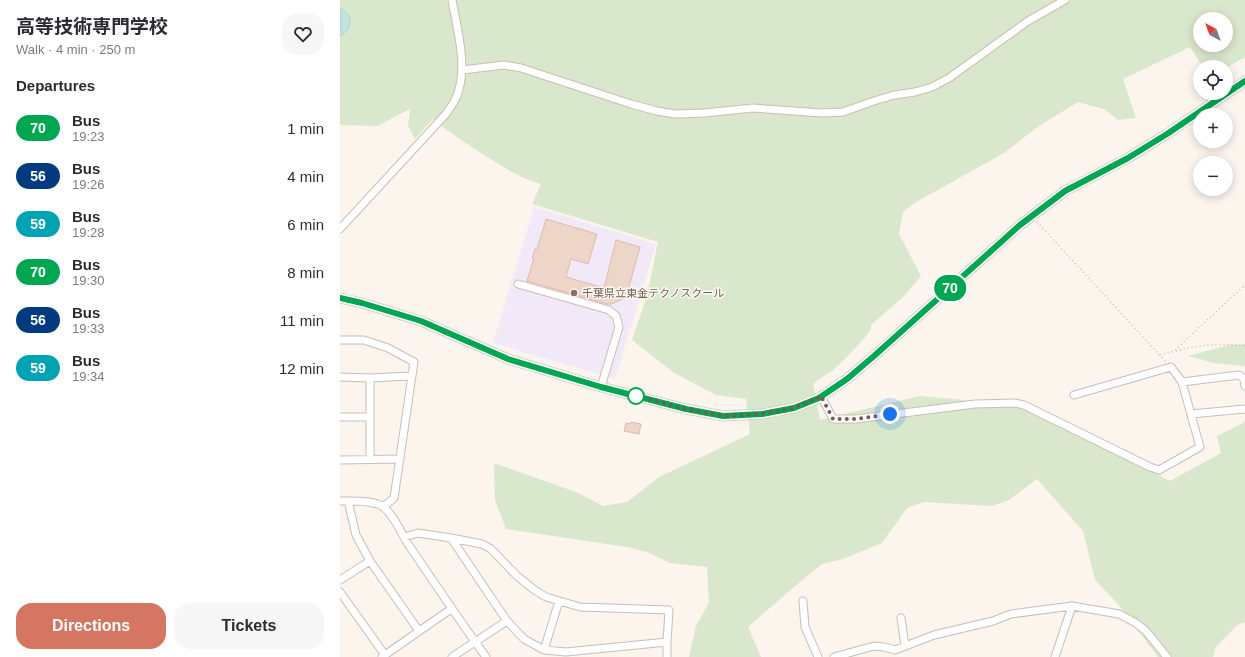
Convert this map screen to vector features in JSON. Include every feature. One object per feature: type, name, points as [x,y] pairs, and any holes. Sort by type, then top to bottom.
[{"type":"main road","points":[[340,298],[421,321],[508,359],[601,387],[686,409],[723,416],[762,414],[794,408],[821,396],[847,379],[1020,225],[1065,191],[1128,158],[1167,134],[1245,81]]},
{"type":"street","points":[[340,229],[446,114],[456,98],[462,70],[452,0]]},
{"type":"street","points":[[462,70],[504,65],[521,68],[631,104],[675,114],[704,113],[753,108],[822,113],[843,112],[894,95],[915,92],[932,87],[949,78],[1028,21],[1065,0]]},
{"type":"street","points":[[518,284],[610,310],[616,316],[619,327],[601,387]]},
{"type":"street","points":[[340,340],[364,340],[388,348],[414,362],[394,498],[383,507]]},
{"type":"street","points":[[821,396],[833,419],[856,419],[975,404],[1015,402],[1159,470],[1200,447],[1182,382],[1170,367],[1074,395]]},
{"type":"street","points":[[1182,382],[1239,375],[1244,379],[1245,386]]},
{"type":"street","points":[[340,378],[411,376]]},
{"type":"street","points":[[370,378],[370,460]]},
{"type":"street","points":[[1191,414],[1245,409]]},
{"type":"street","points":[[340,417],[370,417]]},
{"type":"street","points":[[340,460],[400,459]]},
{"type":"street","points":[[419,631],[370,561],[356,535],[344,501],[375,503],[383,507],[390,514],[451,609],[486,657]]},
{"type":"street","points":[[404,537],[418,533],[482,544],[491,548],[516,575],[534,589],[546,596],[580,607],[669,610],[667,657]]},
{"type":"street","points":[[451,538],[506,620],[524,639],[544,650],[583,654],[667,642]]},
{"type":"street","points":[[340,580],[370,561]]},
{"type":"street","points":[[340,592],[384,656],[451,609]]},
{"type":"street","points":[[544,650],[560,601]]},
{"type":"street","points":[[803,601],[805,627],[818,657]]},
{"type":"street","points":[[1055,657],[1072,606]]},
{"type":"street","points":[[834,657],[854,655],[874,646],[895,650],[934,635],[994,621],[1011,614],[1072,606],[1119,614],[1136,623],[1146,631],[1167,657]]},
{"type":"street","points":[[901,618],[904,646]]},
{"type":"street","points":[[452,657],[506,620]]},
{"type":"path","points":[[1032,216],[1170,367]]},
{"type":"path","points":[[1174,351],[1245,285]]},
{"type":"path","points":[[1160,355],[1209,344],[1231,344],[1245,346]]},
{"type":"shaded area","name":"千葉県立東金テクノスクール","points":[[534,207],[656,244],[615,379],[493,343]]},
{"type":"green space","points":[[340,0],[1245,0],[1245,57],[1233,64],[1233,60],[1198,60],[1193,52],[1233,52],[1233,12],[1193,12],[1193,52],[1190,47],[1123,79],[1136,118],[1118,120],[1104,109],[1078,102],[1039,126],[1004,153],[916,202],[903,212],[899,234],[921,276],[904,296],[871,325],[871,330],[844,360],[813,384],[820,420],[920,396],[1024,405],[1170,481],[1221,453],[1217,436],[1245,422],[1245,622],[1237,625],[1216,647],[1213,657],[1158,657],[1117,603],[1095,580],[1083,531],[1037,479],[1009,500],[992,506],[924,502],[907,508],[882,543],[843,559],[822,564],[748,627],[761,657],[689,657],[696,626],[709,603],[707,567],[670,563],[647,552],[627,547],[506,529],[495,500],[494,463],[576,492],[603,506],[627,502],[659,477],[750,434],[746,399],[716,395],[674,373],[632,340],[647,296],[658,242],[532,204],[541,184],[517,175],[457,137],[433,119],[415,139],[408,126],[410,109],[377,126],[340,125]]},
{"type":"green space","points":[[1245,344],[1245,366],[1214,363],[1188,356],[1229,345]]},
{"type":"water","points":[[340,8],[348,15],[350,22],[347,29],[340,36]]},
{"type":"building","points":[[546,219],[597,234],[588,264],[571,259],[566,277],[604,288],[616,240],[640,247],[629,287],[624,298],[612,304],[607,304],[527,281],[534,258],[532,258],[535,249],[537,249]]},
{"type":"building","points":[[631,422],[641,424],[639,434],[624,431],[626,423],[630,424]]},
{"type":"bus line","name":"70","points":[[340,298],[421,321],[508,359],[601,387],[686,409],[723,416],[762,414],[794,408],[819,398],[847,379],[1020,225],[1065,191],[1128,158],[1167,134],[1245,81]]},
{"type":"place","name":"千葉県立東金テクノスクール","points":[[574,293]]},
{"type":"route","points":[[636,396],[629,394],[686,409],[723,416],[762,414],[794,408],[821,396],[833,419],[856,419],[890,414]]}]
